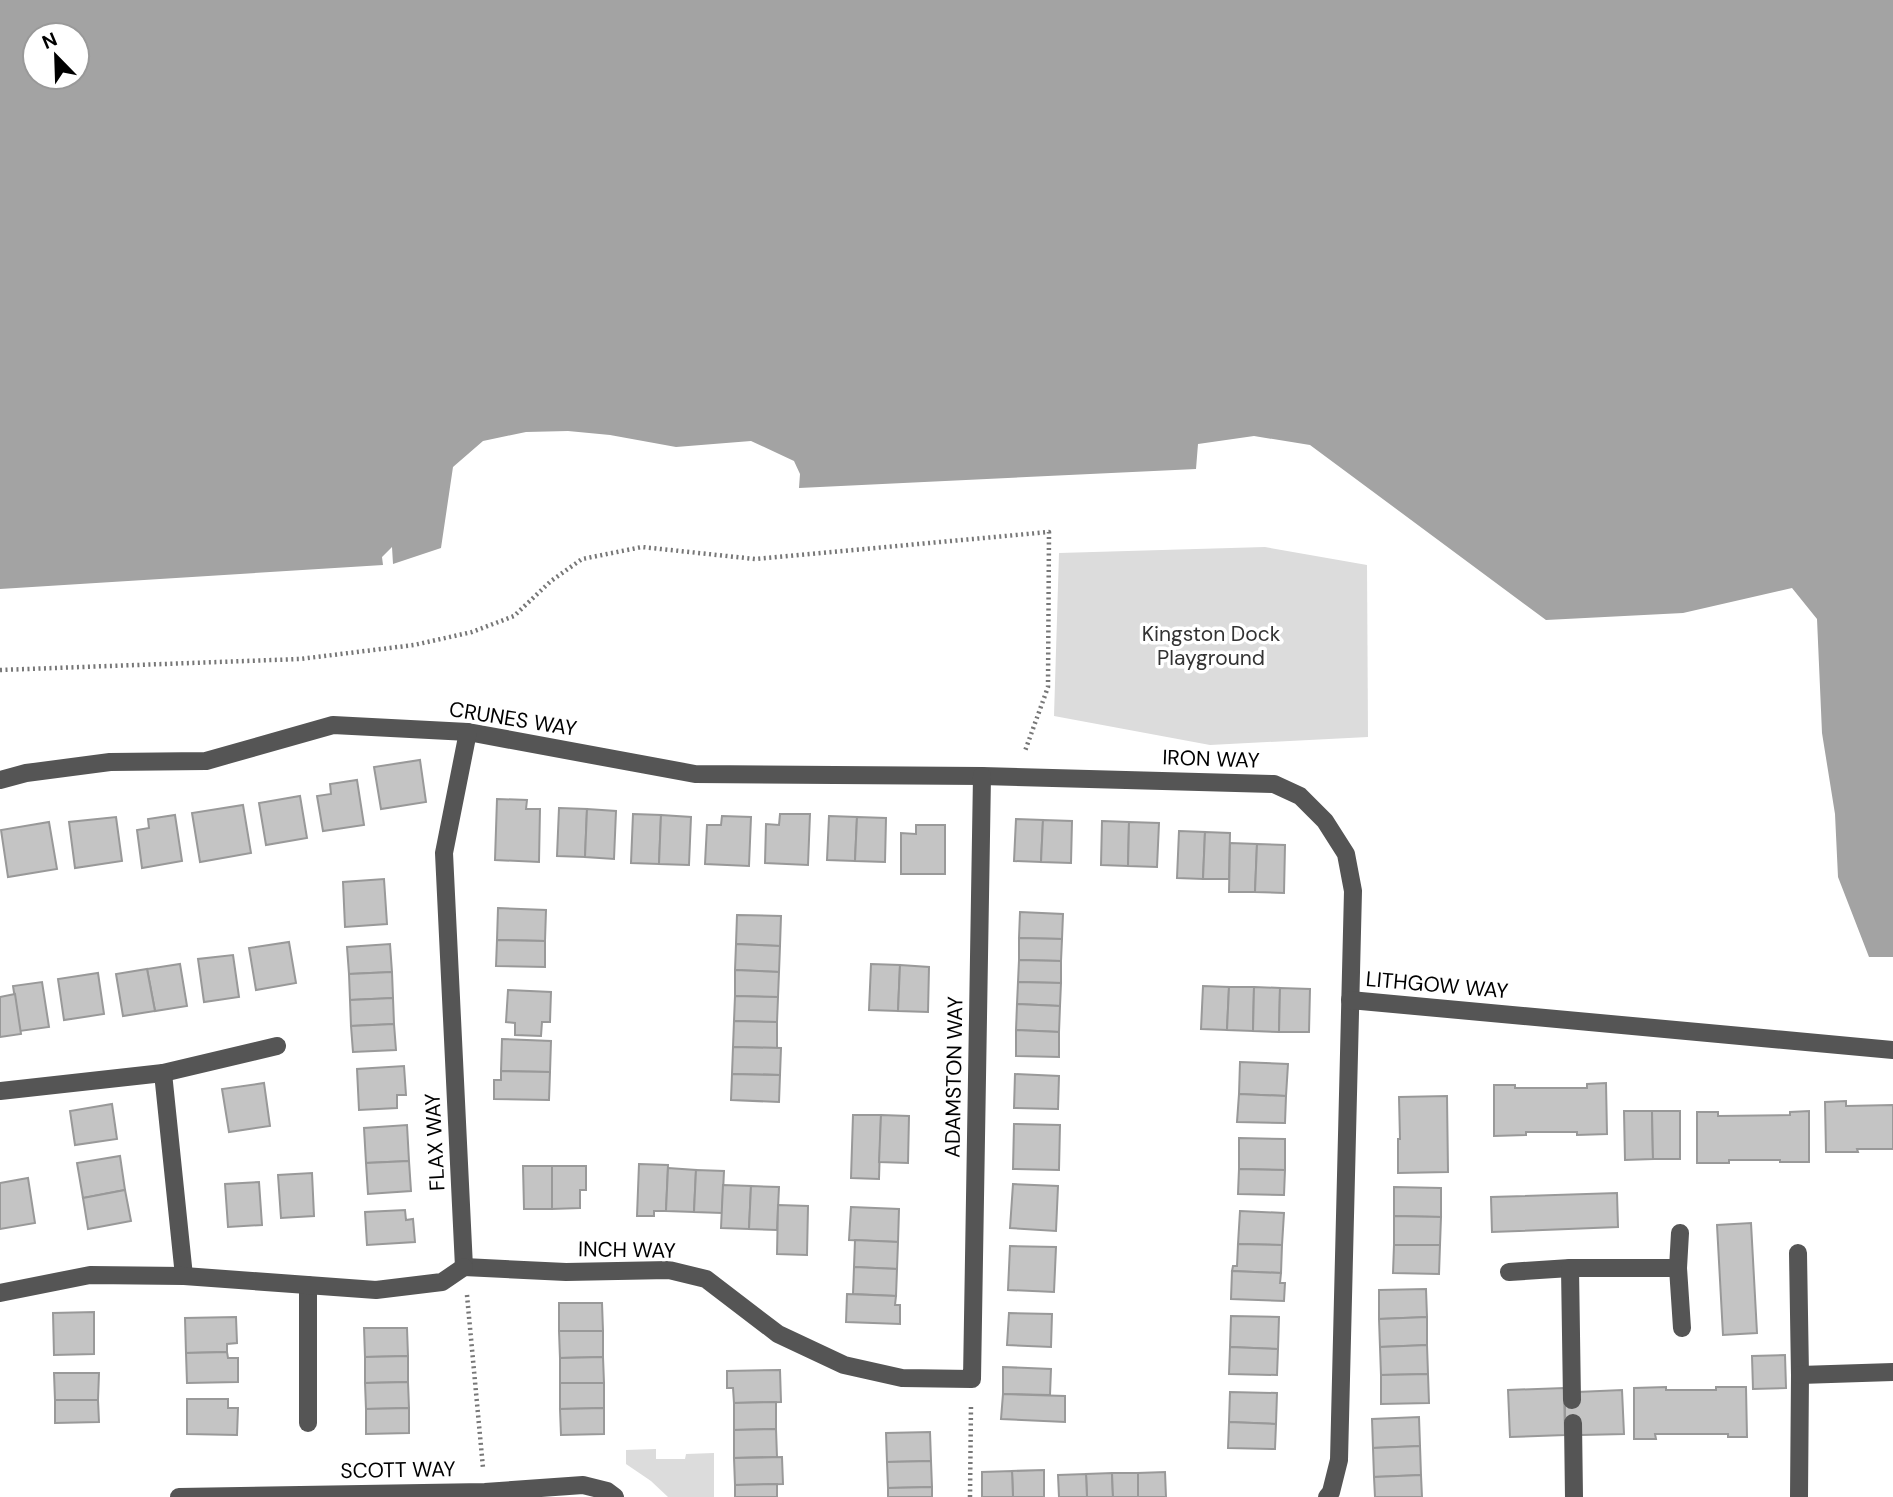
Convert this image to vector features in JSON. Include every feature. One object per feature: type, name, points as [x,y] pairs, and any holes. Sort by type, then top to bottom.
[{"type":"street","name":"CRUNES WAY","points":[[0,780],[26,773],[110,762],[206,761],[333,725],[468,732],[685,774],[982,776]]},
{"type":"street","name":"FLAX WAY","points":[[464,1267],[444,853],[468,732]]},
{"type":"street","name":"IRON WAY","points":[[982,776],[1275,784],[1300,796],[1325,821],[1346,854],[1353,891],[1350,1000]]},
{"type":"street","name":"ADAMSTON WAY","points":[[972,1379],[982,776]]},
{"type":"street","name":"LITHGOW WAY","points":[[1327,1497],[1331,1492],[1339,1460],[1350,1000],[1893,1050]]},
{"type":"street","points":[[0,1091],[163,1073],[277,1046]]},
{"type":"street","points":[[163,1073],[184,1276]]},
{"type":"street","points":[[1680,1233],[1678,1268],[1682,1328]]},
{"type":"street","points":[[1798,1253],[1799,1497]]},
{"type":"street","points":[[0,1293],[90,1275],[184,1276],[376,1290],[442,1282],[464,1267]]},
{"type":"street","name":"INCH WAY","points":[[464,1267],[566,1272],[669,1270],[706,1279],[778,1334],[844,1365],[902,1378],[972,1379]]},
{"type":"street","points":[[1509,1272],[1570,1268],[1678,1268]]},
{"type":"street","points":[[1570,1268],[1572,1400]]},
{"type":"street","points":[[307,1285],[308,1423]]},
{"type":"street","points":[[1800,1375],[1893,1372]]},
{"type":"street","points":[[1573,1423],[1574,1497]]},
{"type":"street","name":"SCOTT WAY","points":[[179,1497],[485,1494],[583,1485],[615,1497]]},
{"type":"path","points":[[0,670],[300,659],[414,645],[472,632],[514,616],[551,581],[582,559],[642,547],[755,559],[1049,532],[1048,687],[1016,777]]},
{"type":"path","points":[[464,1267],[485,1494]]},
{"type":"path","points":[[970,1497],[972,1379]]},
{"type":"green space","name":"Kingston Dock Playground","points":[[1265,547],[1367,565],[1368,737],[1210,745],[1054,716],[1059,553]]},
{"type":"green space","points":[[656,1449],[656,1459],[685,1459],[686,1454],[714,1453],[714,1497],[668,1497],[626,1464],[626,1450]]},
{"type":"shaded area","points":[[0,0],[1893,0],[1893,957],[1869,957],[1838,877],[1835,814],[1822,733],[1817,619],[1792,588],[1683,613],[1546,620],[1310,445],[1254,436],[1198,444],[1196,469],[799,488],[800,474],[794,461],[751,441],[676,447],[610,435],[568,431],[526,432],[483,441],[453,467],[441,548],[393,564],[392,547],[382,557],[383,565],[0,589]]},
{"type":"building","points":[[420,760],[426,802],[381,809],[374,767]]},
{"type":"building","points":[[357,780],[364,825],[323,831],[317,796],[331,794],[330,784]]},
{"type":"building","points":[[300,796],[307,838],[266,845],[259,803]]},
{"type":"building","points":[[497,799],[527,800],[526,809],[540,809],[539,862],[495,860]]},
{"type":"building","points":[[243,805],[251,853],[200,862],[192,813]]},
{"type":"building","points":[[559,808],[587,809],[585,857],[557,856]]},
{"type":"building","points":[[587,809],[616,811],[614,859],[585,857]]},
{"type":"building","points":[[633,814],[661,815],[659,864],[631,863]]},
{"type":"building","points":[[780,814],[810,814],[808,865],[765,863],[766,824],[779,825]]},
{"type":"building","points":[[175,815],[182,861],[142,868],[137,830],[149,828],[148,819]]},
{"type":"building","points":[[661,815],[691,817],[689,865],[659,864]]},
{"type":"building","points":[[722,816],[751,817],[749,866],[705,864],[707,825],[721,825]]},
{"type":"building","points":[[829,816],[857,817],[855,861],[827,860]]},
{"type":"building","points":[[116,817],[122,861],[75,868],[69,822]]},
{"type":"building","points":[[857,817],[886,818],[885,862],[855,861]]},
{"type":"building","points":[[1016,819],[1043,820],[1041,862],[1014,861]]},
{"type":"building","points":[[1043,820],[1072,821],[1071,863],[1041,862]]},
{"type":"building","points":[[1102,821],[1129,822],[1128,866],[1101,865]]},
{"type":"building","points":[[49,822],[57,869],[8,877],[1,830]]},
{"type":"building","points":[[1129,822],[1159,823],[1157,867],[1128,866]]},
{"type":"building","points":[[916,825],[945,825],[945,874],[901,874],[901,833],[916,834]]},
{"type":"building","points":[[1179,831],[1205,832],[1203,879],[1177,878]]},
{"type":"building","points":[[1205,832],[1230,833],[1229,879],[1203,879]]},
{"type":"building","points":[[1230,843],[1257,844],[1255,892],[1229,892]]},
{"type":"building","points":[[1257,844],[1285,845],[1284,893],[1255,892]]},
{"type":"building","points":[[384,879],[387,924],[345,927],[343,882]]},
{"type":"building","points":[[498,908],[546,910],[545,941],[497,940]]},
{"type":"building","points":[[1020,912],[1063,914],[1062,939],[1019,938]]},
{"type":"building","points":[[737,915],[781,916],[780,946],[736,944]]},
{"type":"building","points":[[1019,938],[1062,939],[1061,961],[1019,960]]},
{"type":"building","points":[[497,940],[545,941],[545,967],[496,966]]},
{"type":"building","points":[[289,942],[296,983],[256,990],[249,948]]},
{"type":"building","points":[[390,944],[392,972],[349,974],[347,947]]},
{"type":"building","points":[[736,944],[780,946],[779,972],[735,970]]},
{"type":"building","points":[[233,955],[239,997],[204,1002],[198,959]]},
{"type":"building","points":[[1019,960],[1061,961],[1061,983],[1018,982]]},
{"type":"building","points":[[180,964],[187,1006],[155,1011],[147,969]]},
{"type":"building","points":[[871,964],[900,965],[898,1011],[869,1010]]},
{"type":"building","points":[[900,965],[929,967],[928,1012],[898,1011]]},
{"type":"building","points":[[147,969],[155,1011],[123,1016],[116,974]]},
{"type":"building","points":[[735,970],[779,972],[778,997],[735,996]]},
{"type":"building","points":[[392,972],[393,998],[350,1000],[349,974]]},
{"type":"building","points":[[98,973],[104,1014],[64,1020],[58,979]]},
{"type":"building","points":[[42,982],[49,1027],[20,1031],[13,986]]},
{"type":"building","points":[[1018,982],[1061,983],[1060,1006],[1017,1004]]},
{"type":"building","points":[[1203,986],[1229,987],[1227,1030],[1201,1029]]},
{"type":"building","points":[[1229,987],[1254,987],[1253,1031],[1227,1030]]},
{"type":"building","points":[[1254,987],[1280,988],[1279,1032],[1253,1031]]},
{"type":"building","points":[[1280,988],[1310,989],[1309,1032],[1279,1032]]},
{"type":"building","points":[[508,990],[551,992],[550,1022],[542,1022],[541,1036],[515,1035],[515,1023],[506,1022]]},
{"type":"building","points":[[15,994],[21,1034],[0,1037],[0,997]]},
{"type":"building","points":[[735,996],[778,997],[777,1022],[734,1021]]},
{"type":"building","points":[[393,998],[394,1024],[351,1026],[350,1000]]},
{"type":"building","points":[[1017,1004],[1060,1006],[1059,1032],[1016,1030]]},
{"type":"building","points":[[734,1021],[777,1022],[777,1048],[733,1047]]},
{"type":"building","points":[[394,1024],[396,1050],[353,1052],[351,1026]]},
{"type":"building","points":[[1016,1030],[1059,1032],[1059,1057],[1016,1056]]},
{"type":"building","points":[[502,1039],[551,1041],[550,1072],[501,1071]]},
{"type":"building","points":[[733,1047],[781,1048],[780,1075],[732,1074]]},
{"type":"building","points":[[1240,1062],[1288,1064],[1286,1096],[1239,1094]]},
{"type":"building","points":[[404,1066],[406,1095],[397,1095],[397,1108],[359,1110],[357,1069]]},
{"type":"building","points":[[501,1071],[550,1072],[549,1100],[494,1099],[494,1080],[501,1080]]},
{"type":"building","points":[[732,1074],[780,1075],[779,1102],[731,1100]]},
{"type":"building","points":[[1015,1074],[1059,1076],[1058,1109],[1014,1108]]},
{"type":"building","points":[[264,1083],[270,1126],[229,1132],[222,1089]]},
{"type":"building","points":[[1606,1083],[1607,1134],[1526,1132],[1526,1135],[1494,1136],[1494,1085],[1515,1085],[1515,1088],[1587,1088],[1587,1084]]},
{"type":"building","points":[[1239,1094],[1286,1096],[1285,1123],[1237,1122]]},
{"type":"building","points":[[1447,1096],[1448,1172],[1398,1173],[1399,1097]]},
{"type":"building","points":[[1846,1101],[1846,1106],[1893,1105],[1893,1149],[1826,1152],[1825,1102]]},
{"type":"building","points":[[112,1104],[117,1139],[75,1145],[70,1111]]},
{"type":"building","points":[[1624,1111],[1652,1111],[1653,1159],[1625,1160]]},
{"type":"building","points":[[1652,1111],[1680,1111],[1680,1159],[1653,1159]]},
{"type":"building","points":[[1809,1111],[1809,1162],[1729,1160],[1729,1163],[1697,1163],[1697,1112],[1718,1112],[1718,1116],[1790,1115],[1790,1112]]},
{"type":"building","points":[[853,1115],[881,1115],[879,1179],[851,1178]]},
{"type":"building","points":[[881,1115],[909,1116],[908,1163],[879,1162]]},
{"type":"building","points":[[1014,1124],[1060,1125],[1059,1170],[1013,1169]]},
{"type":"building","points":[[407,1125],[409,1161],[366,1163],[364,1128]]},
{"type":"building","points":[[1239,1138],[1285,1139],[1285,1170],[1239,1169]]},
{"type":"building","points":[[120,1156],[125,1190],[83,1198],[77,1163]]},
{"type":"building","points":[[409,1161],[411,1191],[368,1194],[366,1163]]},
{"type":"building","points":[[639,1164],[668,1165],[666,1211],[654,1211],[654,1216],[637,1216]]},
{"type":"building","points":[[523,1166],[552,1166],[552,1209],[524,1209]]},
{"type":"building","points":[[552,1166],[586,1166],[586,1190],[580,1190],[580,1208],[552,1209]]},
{"type":"building","points":[[668,1168],[696,1170],[694,1212],[666,1211]]},
{"type":"building","points":[[1239,1169],[1285,1170],[1284,1195],[1238,1194]]},
{"type":"building","points":[[696,1170],[724,1171],[722,1213],[694,1212]]},
{"type":"building","points":[[312,1173],[314,1216],[281,1218],[278,1175]]},
{"type":"building","points":[[28,1178],[35,1223],[0,1229],[0,1183]]},
{"type":"building","points":[[259,1182],[262,1225],[228,1227],[225,1184]]},
{"type":"building","points":[[1013,1184],[1058,1186],[1056,1231],[1010,1228]]},
{"type":"building","points":[[723,1185],[751,1186],[749,1229],[721,1228]]},
{"type":"building","points":[[751,1186],[779,1187],[777,1230],[749,1229]]},
{"type":"building","points":[[1394,1187],[1441,1188],[1441,1217],[1394,1216]]},
{"type":"building","points":[[125,1190],[131,1221],[88,1229],[83,1198]]},
{"type":"building","points":[[1617,1193],[1618,1227],[1492,1232],[1491,1197]]},
{"type":"building","points":[[778,1205],[808,1206],[807,1255],[777,1254]]},
{"type":"building","points":[[851,1207],[899,1209],[898,1242],[849,1240]]},
{"type":"building","points":[[405,1210],[406,1220],[413,1219],[415,1242],[367,1245],[365,1212]]},
{"type":"building","points":[[1240,1211],[1284,1213],[1282,1245],[1238,1244]]},
{"type":"building","points":[[1394,1216],[1441,1217],[1440,1245],[1394,1245]]},
{"type":"building","points":[[1751,1223],[1757,1333],[1723,1335],[1717,1225]]},
{"type":"building","points":[[855,1240],[898,1242],[897,1269],[854,1267]]},
{"type":"building","points":[[1238,1244],[1282,1245],[1281,1273],[1232,1271],[1233,1266],[1237,1266]]},
{"type":"building","points":[[1394,1245],[1440,1245],[1439,1274],[1393,1273]]},
{"type":"building","points":[[1010,1246],[1056,1247],[1054,1292],[1008,1290]]},
{"type":"building","points":[[854,1267],[897,1269],[896,1296],[853,1294]]},
{"type":"building","points":[[1232,1271],[1281,1273],[1280,1283],[1285,1283],[1284,1301],[1231,1299]]},
{"type":"building","points":[[1426,1289],[1427,1317],[1379,1319],[1379,1290]]},
{"type":"building","points":[[847,1294],[896,1296],[895,1305],[900,1305],[900,1324],[846,1322]]},
{"type":"building","points":[[559,1303],[602,1303],[603,1331],[559,1331]]},
{"type":"building","points":[[94,1312],[94,1354],[54,1355],[53,1313]]},
{"type":"building","points":[[1009,1313],[1052,1314],[1051,1347],[1007,1345]]},
{"type":"building","points":[[1231,1316],[1279,1317],[1278,1349],[1230,1347]]},
{"type":"building","points":[[236,1317],[237,1343],[227,1344],[227,1352],[186,1353],[185,1318]]},
{"type":"building","points":[[1427,1317],[1427,1345],[1380,1347],[1379,1319]]},
{"type":"building","points":[[364,1328],[407,1328],[408,1356],[365,1357]]},
{"type":"building","points":[[559,1331],[603,1331],[603,1357],[560,1358]]},
{"type":"building","points":[[1427,1345],[1428,1374],[1381,1375],[1380,1347]]},
{"type":"building","points":[[1230,1347],[1278,1349],[1277,1375],[1229,1374]]},
{"type":"building","points":[[227,1352],[228,1358],[238,1358],[238,1382],[187,1383],[186,1353]]},
{"type":"building","points":[[1785,1355],[1786,1388],[1753,1389],[1752,1356]]},
{"type":"building","points":[[408,1356],[408,1382],[365,1383],[365,1357]]},
{"type":"building","points":[[603,1357],[604,1383],[560,1383],[560,1358]]},
{"type":"building","points":[[1003,1367],[1051,1369],[1050,1395],[1003,1394]]},
{"type":"building","points":[[780,1370],[781,1402],[734,1403],[733,1388],[727,1388],[727,1371]]},
{"type":"building","points":[[54,1373],[99,1373],[98,1400],[55,1400]]},
{"type":"building","points":[[1428,1374],[1429,1403],[1381,1404],[1381,1375]]},
{"type":"building","points":[[408,1382],[409,1408],[366,1409],[365,1383]]},
{"type":"building","points":[[560,1383],[604,1383],[604,1408],[560,1409]]},
{"type":"building","points":[[1666,1387],[1666,1390],[1716,1390],[1716,1387],[1746,1387],[1747,1437],[1728,1437],[1728,1434],[1655,1434],[1656,1439],[1634,1439],[1634,1388]]},
{"type":"building","points":[[1564,1388],[1565,1435],[1510,1437],[1508,1390]]},
{"type":"building","points":[[1622,1390],[1624,1434],[1581,1435],[1565,1424],[1565,1400],[1577,1392]]},
{"type":"building","points":[[1230,1392],[1277,1393],[1276,1424],[1229,1422]]},
{"type":"building","points":[[1003,1394],[1065,1396],[1065,1422],[1001,1419]]},
{"type":"building","points":[[187,1399],[228,1399],[228,1408],[238,1408],[237,1435],[187,1434]]},
{"type":"building","points":[[55,1400],[98,1400],[99,1422],[55,1423]]},
{"type":"building","points":[[776,1402],[776,1429],[734,1430],[734,1403]]},
{"type":"building","points":[[409,1408],[409,1433],[366,1434],[366,1409]]},
{"type":"building","points":[[604,1408],[604,1434],[561,1435],[560,1409]]},
{"type":"building","points":[[1419,1417],[1420,1446],[1373,1448],[1372,1419]]},
{"type":"building","points":[[1229,1422],[1276,1424],[1275,1449],[1228,1448]]},
{"type":"building","points":[[776,1429],[777,1457],[734,1458],[734,1430]]},
{"type":"building","points":[[930,1432],[931,1461],[887,1462],[886,1433]]},
{"type":"building","points":[[1420,1446],[1421,1475],[1374,1477],[1373,1448]]},
{"type":"building","points":[[782,1457],[783,1484],[735,1485],[734,1458]]},
{"type":"building","points":[[931,1461],[932,1487],[888,1488],[887,1462]]},
{"type":"building","points":[[1044,1470],[1044,1497],[1013,1497],[1012,1471]]},
{"type":"building","points":[[1012,1471],[1013,1497],[982,1497],[982,1472]]},
{"type":"building","points":[[1165,1472],[1166,1497],[1138,1497],[1138,1473]]},
{"type":"building","points":[[1112,1473],[1113,1497],[1087,1497],[1086,1474]]},
{"type":"building","points":[[1112,1473],[1138,1473],[1138,1497],[1113,1497]]},
{"type":"building","points":[[1086,1474],[1087,1497],[1059,1497],[1058,1475]]},
{"type":"building","points":[[1421,1475],[1422,1497],[1375,1497],[1374,1477]]},
{"type":"building","points":[[777,1484],[777,1497],[735,1497],[735,1485]]},
{"type":"building","points":[[932,1487],[932,1497],[888,1497],[888,1488]]}]
